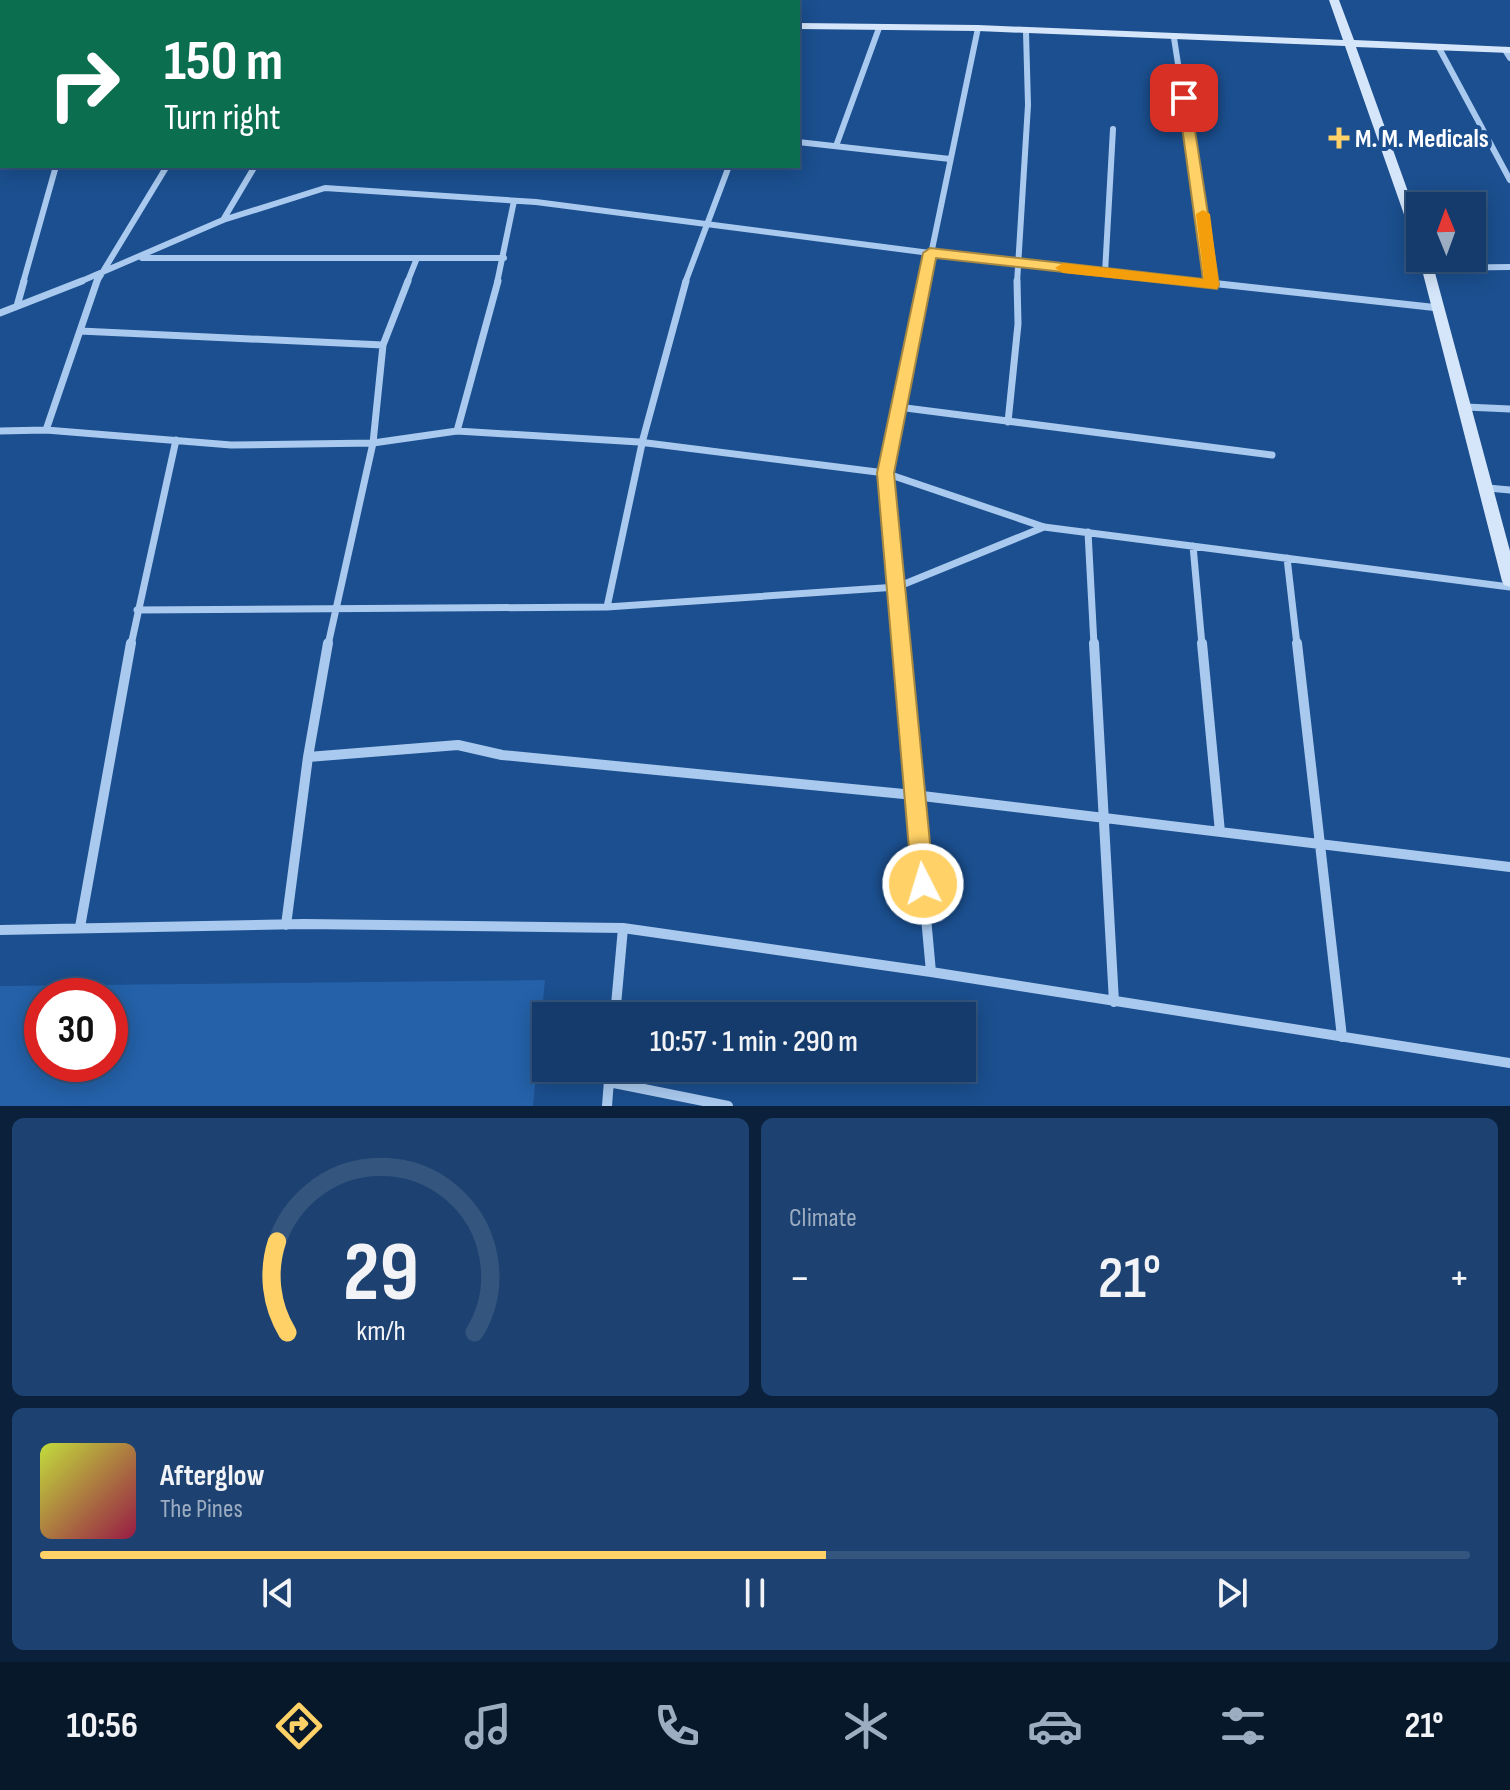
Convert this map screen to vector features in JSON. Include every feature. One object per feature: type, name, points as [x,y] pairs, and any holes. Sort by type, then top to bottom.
[{"type":"main road","points":[[1334,0],[1406,203]]},
{"type":"main road","points":[[800,26],[978,28],[1508,52]]},
{"type":"main road","points":[[1429,272],[1510,581]]},
{"type":"street","points":[[836,146],[879,28]]},
{"type":"street","points":[[931,972],[885,473],[978,28]]},
{"type":"street","points":[[1008,422],[1018,324],[1017,263],[1028,105],[1026,32]]},
{"type":"street","points":[[1174,38],[1212,285]]},
{"type":"street","points":[[1439,48],[1510,180]]},
{"type":"street","points":[[1105,273],[1113,129]]},
{"type":"street","points":[[800,142],[950,159]]},
{"type":"street","points":[[17,306],[55,168]]},
{"type":"street","points":[[46,430],[99,275],[166,168]]},
{"type":"street","points":[[223,220],[254,168]]},
{"type":"street","points":[[607,607],[639,442],[671,322],[704,224],[728,168]]},
{"type":"street","points":[[0,313],[99,275],[223,220],[325,188],[514,201],[930,253],[1439,308]]},
{"type":"street","points":[[457,431],[504,258],[514,201]]},
{"type":"street","points":[[138,258],[504,258]]},
{"type":"street","points":[[286,925],[308,757],[334,608],[373,443],[383,345],[417,258]]},
{"type":"street","points":[[1486,266],[1510,267]]},
{"type":"street","points":[[80,331],[383,345]]},
{"type":"street","points":[[898,407],[1272,455]]},
{"type":"street","points":[[1466,407],[1510,409]]},
{"type":"street","points":[[1,433],[46,430],[231,445],[373,443],[457,431],[639,442],[885,473],[1044,527],[1510,587]]},
{"type":"street","points":[[80,927],[137,610],[176,440]]},
{"type":"street","points":[[1488,488],[1510,490]]},
{"type":"street","points":[[137,610],[607,607],[897,587],[1044,527]]},
{"type":"street","points":[[1088,532],[1114,1002]]},
{"type":"street","points":[[1193,546],[1220,832]]},
{"type":"street","points":[[1287,558],[1342,1037]]},
{"type":"street","points":[[308,757],[458,745],[502,755],[914,795],[1510,867]]},
{"type":"street","points":[[0,930],[286,925],[623,928],[931,972],[1510,1063]]},
{"type":"street","points":[[616,1002],[623,928]]},
{"type":"street","points":[[607,1106],[609,1082],[728,1106]]},
{"type":"shaded area","points":[[545,980],[543,1002],[532,1002],[532,1082],[535,1082],[533,1106],[0,1106],[0,986],[24,986],[24,1082],[128,1082],[128,985]]},
{"type":"slow traffic","points":[[1063,268],[1212,285],[1203,214]]},
{"type":"place","name":"M. M. Medicals","points":[[1339,138]]},
{"type":"route","points":[[923,884],[885,473],[930,253],[1212,285],[1184,98]]}]
